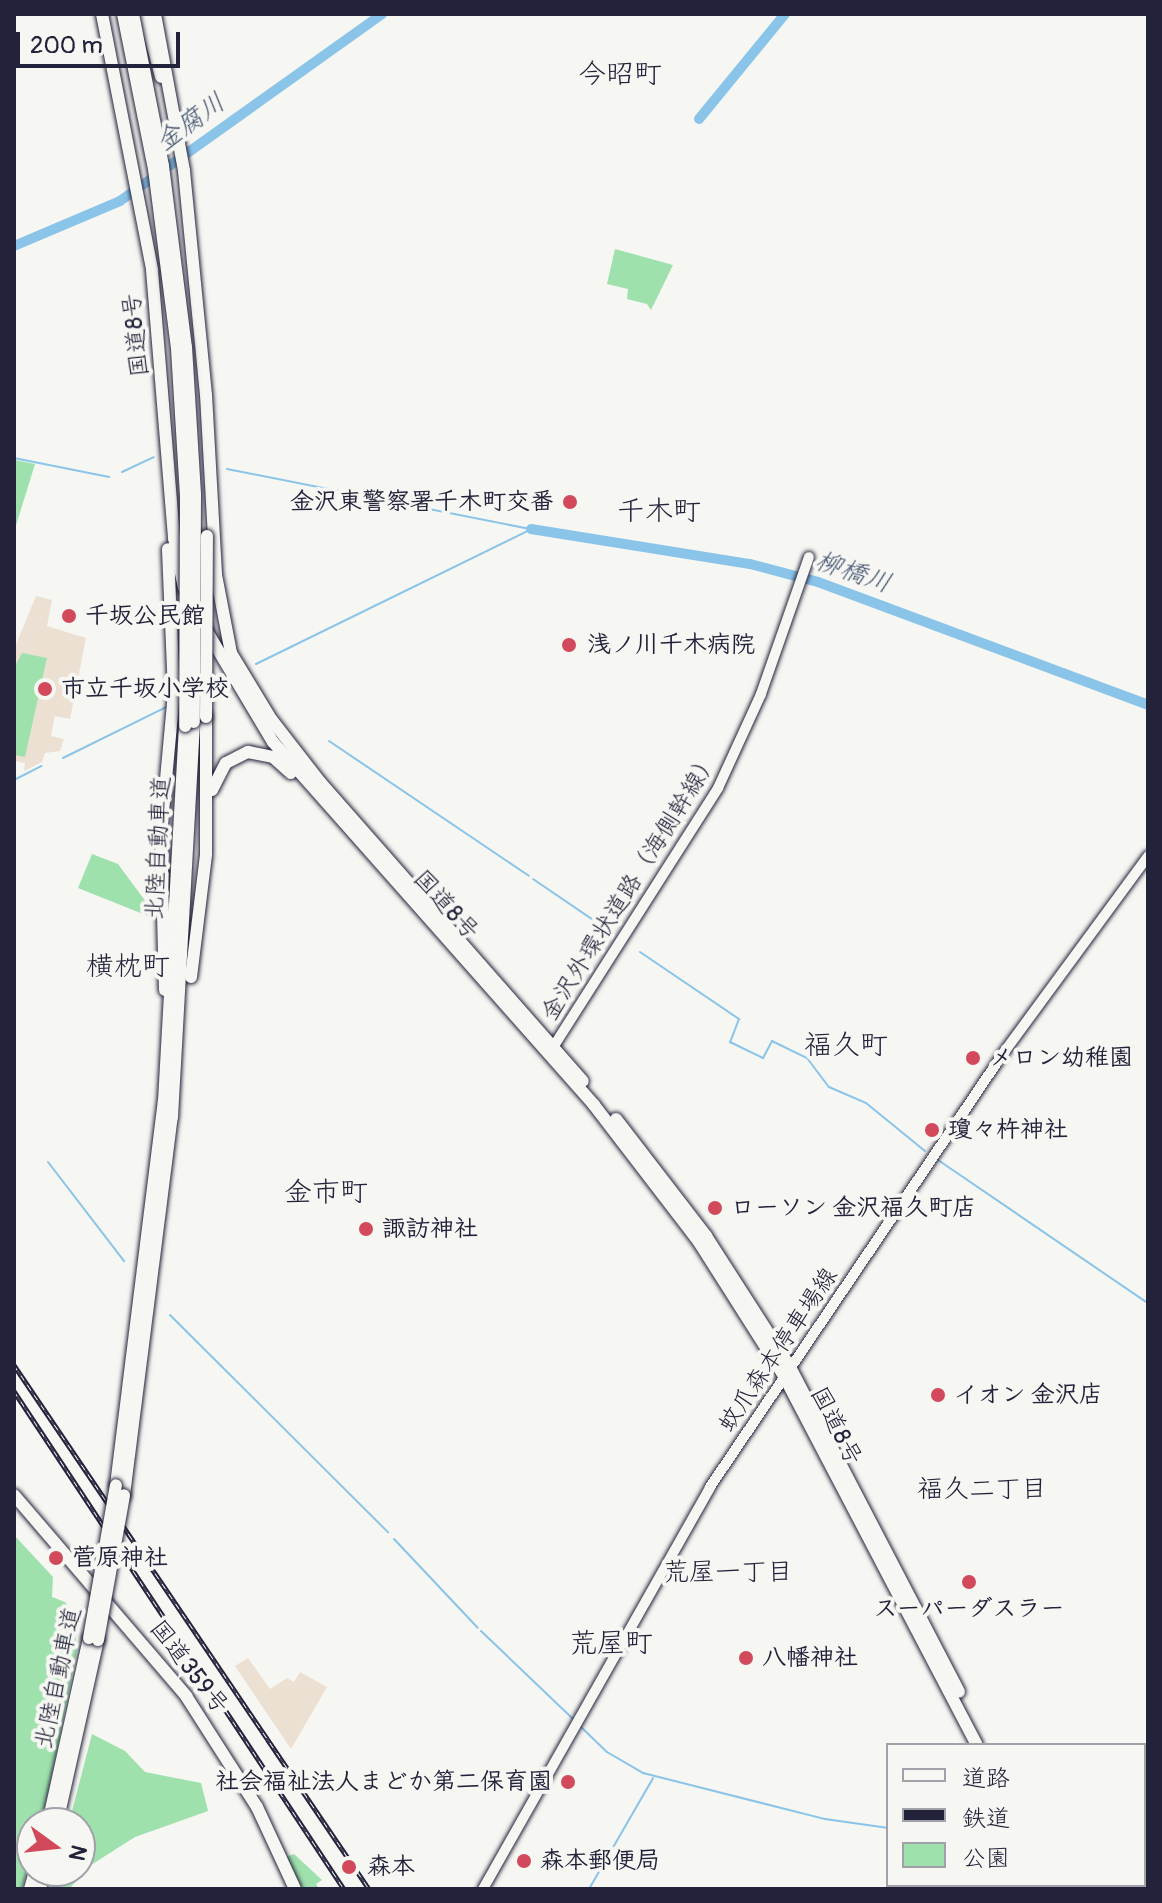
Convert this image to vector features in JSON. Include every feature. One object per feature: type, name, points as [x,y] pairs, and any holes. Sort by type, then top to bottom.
[{"type":"highway","name":"国道8号","points":[[102,14],[157,310],[177,563],[198,619],[273,742],[655,1165],[787,1372],[984,1743]]},
{"type":"highway","points":[[111,14],[130,161]]},
{"type":"highway","name":"北陸自動車道","points":[[120,1490],[164,1101],[190,724],[186,496],[177,349],[154,169],[123,14]]},
{"type":"highway","name":"北陸自動車道","points":[[60,1807],[120,1490],[167,1169],[185,943],[195,495],[186,347],[163,166],[133,14]]},
{"type":"highway","points":[[144,14],[175,110]]},
{"type":"highway","name":"国道8号","points":[[155,14],[184,171],[206,395],[218,595],[238,668],[320,782],[552,1050]]},
{"type":"highway","points":[[164,1101],[161,833],[190,724],[207,536],[206,395]]},
{"type":"highway","points":[[169,478],[171,613],[208,812]]},
{"type":"highway","points":[[167,1169],[208,812],[218,772],[248,752],[273,757],[329,807]]},
{"type":"highway","name":"国道8号","points":[[787,1372],[798,1401],[976,1743]]},
{"type":"highway","name":"国道359号","points":[[14,1495],[186,1696],[257,1807],[295,1889]]},
{"type":"highway","name":"北陸自動車道","points":[[52,1807],[94,1639]]},
{"type":"main road","name":"金沢外環状道路（海側幹線）","points":[[552,1050],[718,788],[761,694],[809,557]]},
{"type":"main road","name":"蚊爪森本停車場線","points":[[483,1889],[704,1497],[1002,1055],[1148,856]]},
{"type":"main road","points":[[770,1397],[783,1393],[798,1401]]},
{"type":"shaded area","name":"市立千坂小学校","points":[[36,596],[52,600],[47,626],[86,638],[70,719],[55,716],[51,736],[64,739],[60,751],[45,753],[42,762],[24,771],[25,763],[14,761],[15,647]]},
{"type":"shaded area","points":[[248,1658],[270,1689],[287,1678],[294,1682],[300,1672],[327,1687],[291,1749],[235,1666]]},
{"type":"green space","points":[[615,249],[673,265],[651,310],[647,304],[627,299],[628,289],[607,284]]},
{"type":"green space","points":[[14,461],[35,464],[14,532]]},
{"type":"green space","points":[[22,653],[47,658],[25,757],[14,755],[14,668]]},
{"type":"green space","points":[[92,854],[118,864],[149,906],[148,916],[78,888]]},
{"type":"green space","points":[[15,1536],[53,1577],[52,1597],[65,1602],[73,1613],[77,1650],[44,1807],[16,1807],[16,1887],[23,1887],[14,1889]]},
{"type":"green space","points":[[92,1734],[125,1751],[145,1772],[201,1783],[208,1811],[135,1837],[96,1862],[96,1807],[73,1807]]},
{"type":"green space","points":[[294,1854],[322,1880],[316,1884],[319,1889],[301,1889],[283,1858]]},
{"type":"waterway","name":"金腐川","points":[[14,246],[120,201],[382,14]]},
{"type":"waterway","points":[[699,119],[785,14]]},
{"type":"waterway","points":[[122,472],[154,457]]},
{"type":"waterway","points":[[14,458],[109,477]]},
{"type":"waterway","points":[[227,469],[531,529]]},
{"type":"waterway","name":"柳橋川","points":[[531,529],[750,564],[818,582],[1148,705]]},
{"type":"waterway","points":[[256,664],[530,530]]},
{"type":"waterway","points":[[63,758],[166,707]]},
{"type":"waterway","points":[[329,741],[529,876]]},
{"type":"waterway","points":[[14,780],[42,766]]},
{"type":"waterway","points":[[533,879],[614,934]]},
{"type":"waterway","points":[[640,952],[739,1019],[730,1042],[763,1058],[772,1041],[807,1058],[829,1087],[866,1103],[925,1151]]},
{"type":"waterway","points":[[938,1160],[1148,1303]]},
{"type":"waterway","points":[[48,1162],[124,1261]]},
{"type":"waterway","points":[[170,1315],[388,1532]]},
{"type":"waterway","points":[[394,1539],[478,1628]]},
{"type":"waterway","points":[[481,1631],[573,1719]]},
{"type":"waterway","points":[[580,1726],[607,1752],[643,1773],[825,1819],[886,1828]]},
{"type":"waterway","points":[[589,1889],[653,1778]]},
{"type":"railway","points":[[14,1365],[369,1889]]},
{"type":"railway","points":[[14,1391],[344,1889]]},
{"type":"place","name":"金沢東警察署千木町交番","points":[[570,502]]},
{"type":"place","name":"千坂公民館","points":[[69,616]]},
{"type":"place","name":"浅ノ川千木病院","points":[[569,645]]},
{"type":"place","name":"市立千坂小学校","points":[[45,689]]},
{"type":"place","name":"メロン幼稚園","points":[[973,1058]]},
{"type":"place","name":"瓊々杵神社","points":[[932,1130]]},
{"type":"place","name":"ローソン 金沢福久町店","points":[[715,1208]]},
{"type":"place","name":"諏訪神社","points":[[366,1229]]},
{"type":"place","name":"イオン 金沢店","points":[[938,1395]]},
{"type":"place","name":"菅原神社","points":[[56,1558]]},
{"type":"place","name":"スーパーダスラー","points":[[969,1582]]},
{"type":"place","name":"八幡神社","points":[[746,1658]]},
{"type":"place","name":"社会福祉法人まどか第二保育園","points":[[568,1782]]},
{"type":"place","name":"森本郵便局","points":[[524,1861]]},
{"type":"place","name":"森本","points":[[349,1867]]},
{"type":"district","name":"今昭町","points":[[620,75]]},
{"type":"district","name":"千木町","points":[[659,512]]},
{"type":"district","name":"横枕町","points":[[128,967]]},
{"type":"district","name":"福久町","points":[[846,1046]]},
{"type":"district","name":"金市町","points":[[326,1193]]},
{"type":"district","name":"福久二丁目","points":[[982,1490]]},
{"type":"district","name":"荒屋一丁目","points":[[728,1573]]},
{"type":"district","name":"荒屋町","points":[[611,1644]]}]
